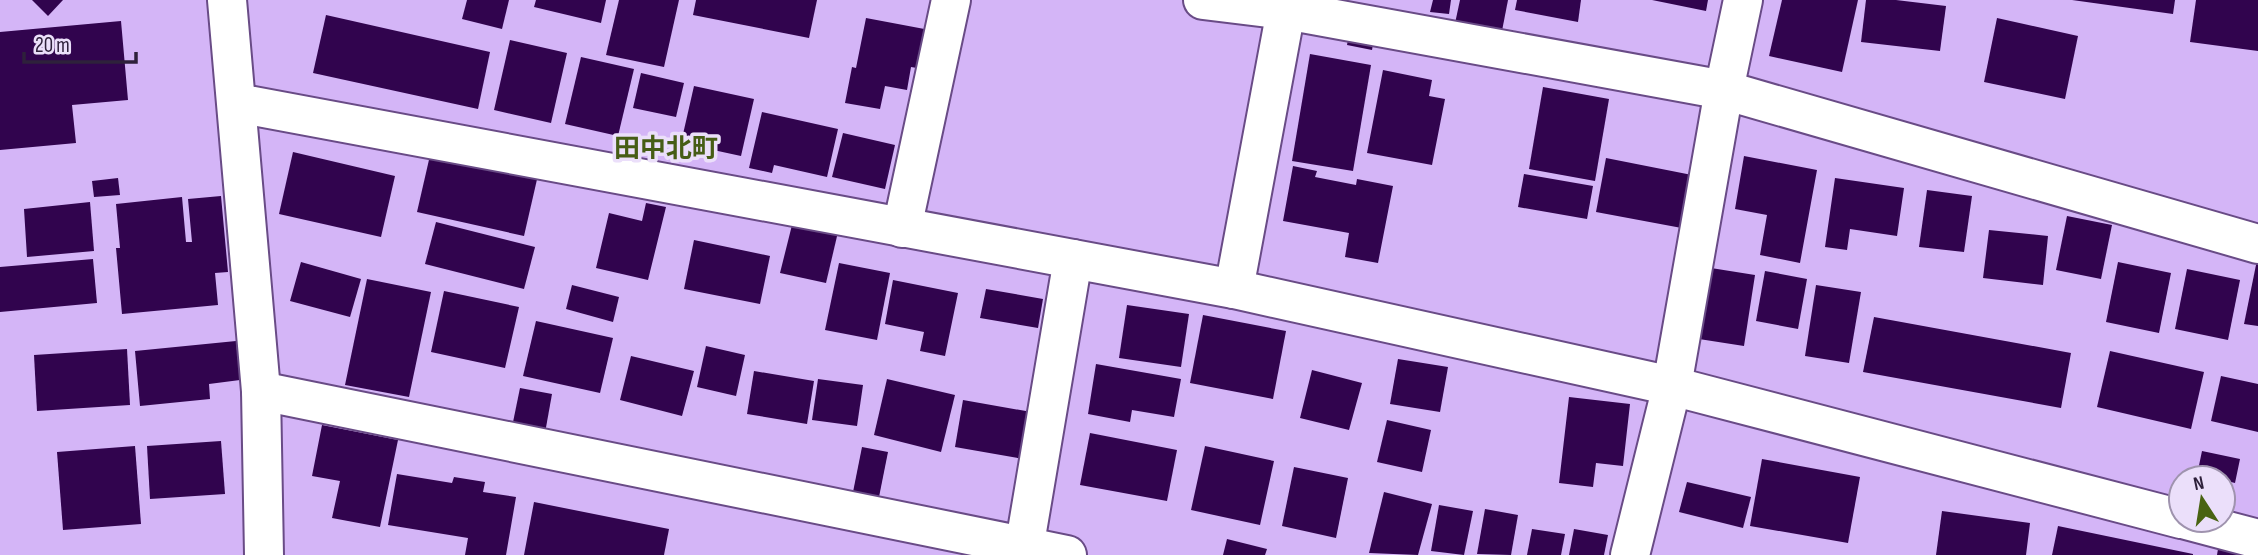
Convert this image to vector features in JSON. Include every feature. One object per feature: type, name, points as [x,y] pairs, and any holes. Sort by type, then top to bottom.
[{"type":"street","points":[[227,0],[261,391],[264,555]]},
{"type":"street","points":[[902,228],[951,0]]},
{"type":"street","points":[[1203,0],[1286,10],[1724,90],[2258,244]]},
{"type":"street","points":[[1630,555],[1672,386],[1724,90],[1743,0]]},
{"type":"street","points":[[1234,289],[1286,10]]},
{"type":"street","points":[[237,103],[1234,289],[1672,386],[2167,515]]},
{"type":"street","points":[[1024,550],[1073,259]]},
{"type":"street","points":[[261,391],[1024,550],[1067,555]]},
{"type":"street","points":[[2237,533],[2258,539]]},
{"type":"building","points":[[32,0],[63,0],[48,16]]},
{"type":"building","points":[[467,0],[509,0],[502,29],[462,19]]},
{"type":"building","points":[[536,0],[606,0],[601,23],[534,7]]},
{"type":"building","points":[[619,0],[679,0],[664,67],[606,55]]},
{"type":"building","points":[[696,0],[817,0],[809,38],[693,15]]},
{"type":"building","points":[[1433,0],[1451,0],[1449,14],[1430,12]]},
{"type":"building","points":[[1460,0],[1508,0],[1501,36],[1454,28]]},
{"type":"building","points":[[1517,0],[1581,0],[1578,22],[1515,10]]},
{"type":"building","points":[[1652,0],[1708,0],[1706,11]]},
{"type":"building","points":[[1782,0],[1858,0],[1842,72],[1769,56]]},
{"type":"building","points":[[1866,0],[1896,0],[1946,6],[1940,51],[1861,42]]},
{"type":"building","points":[[2072,0],[2175,0],[2173,14]]},
{"type":"building","points":[[2196,0],[2258,0],[2258,51],[2190,42]]},
{"type":"building","points":[[326,15],[490,52],[478,109],[313,73]]},
{"type":"building","points":[[866,18],[935,31],[923,69],[911,67],[907,90],[885,86],[880,109],[845,103],[852,67],[856,68]]},
{"type":"building","points":[[1997,18],[2078,36],[2065,99],[1984,82]]},
{"type":"building","points":[[121,21],[128,100],[72,105],[76,143],[0,150],[0,32]]},
{"type":"building","points":[[1350,28],[1375,33],[1372,50],[1347,45]]},
{"type":"building","points":[[510,40],[567,53],[551,123],[494,110]]},
{"type":"building","points":[[1310,54],[1371,65],[1353,171],[1292,161]]},
{"type":"building","points":[[581,57],[634,69],[618,136],[565,124]]},
{"type":"building","points":[[1383,70],[1432,80],[1429,96],[1445,99],[1432,165],[1367,153]]},
{"type":"building","points":[[641,73],[684,83],[676,117],[633,108]]},
{"type":"building","points":[[694,86],[754,99],[741,156],[681,143]]},
{"type":"building","points":[[1543,87],[1609,99],[1595,181],[1529,169]]},
{"type":"building","points":[[762,112],[838,129],[827,177],[774,165],[772,173],[749,168]]},
{"type":"building","points":[[843,133],[895,145],[885,189],[832,177]]},
{"type":"building","points":[[431,151],[538,175],[524,236],[417,212]]},
{"type":"building","points":[[293,152],[395,176],[381,237],[279,214]]},
{"type":"building","points":[[1744,156],[1817,170],[1800,263],[1760,255],[1767,215],[1735,209]]},
{"type":"building","points":[[1606,158],[1697,176],[1687,229],[1596,212]]},
{"type":"building","points":[[1293,166],[1317,171],[1315,177],[1356,185],[1357,179],[1393,186],[1378,263],[1345,257],[1349,233],[1283,221]]},
{"type":"building","points":[[1524,174],[1593,186],[1587,219],[1518,207]]},
{"type":"building","points":[[118,178],[120,195],[94,197],[92,181]]},
{"type":"building","points":[[1835,178],[1904,188],[1897,236],[1850,229],[1847,250],[1825,247]]},
{"type":"building","points":[[1927,190],[1972,196],[1964,252],[1919,247]]},
{"type":"building","points":[[221,196],[228,272],[215,273],[218,305],[122,314],[116,248],[120,248],[116,204],[182,197],[186,242],[192,242],[188,199]]},
{"type":"building","points":[[90,202],[94,251],[27,257],[24,209]]},
{"type":"building","points":[[646,203],[666,207],[648,280],[596,268],[609,213],[642,221]]},
{"type":"building","points":[[2067,216],[2112,225],[2101,279],[2056,270]]},
{"type":"building","points":[[793,221],[838,232],[826,283],[780,273]]},
{"type":"building","points":[[436,222],[535,247],[524,289],[425,264]]},
{"type":"building","points":[[1989,230],[2048,236],[2043,285],[1983,278]]},
{"type":"building","points":[[694,240],[770,256],[760,304],[684,289]]},
{"type":"building","points":[[93,259],[97,303],[0,312],[0,267]]},
{"type":"building","points":[[2258,261],[2258,326],[2244,324]]},
{"type":"building","points":[[301,262],[361,279],[350,317],[290,301]]},
{"type":"building","points":[[2118,262],[2171,273],[2159,333],[2106,322]]},
{"type":"building","points":[[839,263],[890,273],[877,340],[825,330]]},
{"type":"building","points":[[1711,268],[1755,275],[1744,346],[1699,339]]},
{"type":"building","points":[[2187,269],[2240,280],[2228,340],[2175,329]]},
{"type":"building","points":[[1765,271],[1807,279],[1798,329],[1756,321]]},
{"type":"building","points":[[367,279],[431,292],[409,397],[345,385]]},
{"type":"building","points":[[893,280],[958,293],[945,356],[920,351],[924,332],[885,324]]},
{"type":"building","points":[[572,285],[619,297],[613,322],[566,309]]},
{"type":"building","points":[[1816,285],[1861,292],[1849,363],[1805,356]]},
{"type":"building","points":[[986,289],[1043,299],[1038,328],[980,318]]},
{"type":"building","points":[[444,291],[519,307],[505,368],[431,352]]},
{"type":"building","points":[[1127,305],[1189,314],[1181,367],[1119,358]]},
{"type":"building","points":[[1203,315],[1286,331],[1273,399],[1190,383]]},
{"type":"building","points":[[1874,317],[2071,353],[2061,408],[1863,372]]},
{"type":"building","points":[[536,321],[613,338],[600,393],[523,376]]},
{"type":"building","points":[[236,341],[240,380],[209,384],[210,399],[140,406],[135,351]]},
{"type":"building","points":[[706,346],[745,355],[736,396],[697,387]]},
{"type":"building","points":[[127,349],[130,405],[37,411],[34,355]]},
{"type":"building","points":[[2110,351],[2204,372],[2191,429],[2097,407]]},
{"type":"building","points":[[631,356],[694,371],[682,416],[620,400]]},
{"type":"building","points":[[1398,359],[1448,367],[1440,412],[1390,404]]},
{"type":"building","points":[[1096,364],[1181,379],[1174,417],[1132,410],[1130,422],[1088,414]]},
{"type":"building","points":[[1312,370],[1362,383],[1349,430],[1300,418]]},
{"type":"building","points":[[754,371],[814,381],[807,424],[747,414]]},
{"type":"building","points":[[2221,376],[2258,384],[2258,432],[2211,421]]},
{"type":"building","points":[[818,379],[863,385],[857,426],[812,420]]},
{"type":"building","points":[[887,379],[955,395],[941,452],[874,435]]},
{"type":"building","points":[[520,388],[552,394],[545,433],[512,427]]},
{"type":"building","points":[[1569,397],[1630,404],[1623,466],[1596,463],[1593,487],[1559,483]]},
{"type":"building","points":[[963,400],[1037,413],[1029,460],[955,447]]},
{"type":"building","points":[[1387,420],[1431,430],[1422,472],[1377,462]]},
{"type":"building","points":[[322,425],[398,440],[380,527],[332,518],[340,481],[312,476]]},
{"type":"building","points":[[1090,433],[1177,450],[1167,501],[1080,485]]},
{"type":"building","points":[[221,441],[225,494],[150,499],[147,446]]},
{"type":"building","points":[[135,446],[141,524],[63,530],[57,452]]},
{"type":"building","points":[[1205,446],[1274,461],[1260,525],[1191,510]]},
{"type":"building","points":[[862,447],[888,452],[878,502],[852,497]]},
{"type":"building","points":[[2202,451],[2240,459],[2237,473],[2237,464],[2199,464]]},
{"type":"building","points":[[1762,459],[1860,477],[1848,543],[1750,526]]},
{"type":"building","points":[[1294,467],[1348,478],[1336,538],[1282,526]]},
{"type":"building","points":[[397,474],[452,483],[454,477],[485,482],[483,492],[516,497],[506,555],[465,555],[468,538],[388,525]]},
{"type":"building","points":[[1687,482],[1751,497],[1743,528],[1679,512]]},
{"type":"building","points":[[1384,492],[1432,504],[1418,555],[1369,553]]},
{"type":"building","points":[[534,502],[669,529],[664,555],[524,555]]},
{"type":"building","points":[[1439,505],[1473,511],[1464,555],[1431,551]]},
{"type":"building","points":[[1485,509],[1518,515],[1511,555],[1477,554]]},
{"type":"building","points":[[1942,511],[2030,523],[2026,555],[1936,555]]},
{"type":"building","points":[[2058,526],[2193,554],[2193,555],[2052,555]]},
{"type":"building","points":[[1532,529],[1565,534],[1561,555],[1527,555]]},
{"type":"building","points":[[1574,529],[1608,535],[1604,555],[1569,555]]},
{"type":"building","points":[[1227,539],[1267,549],[1265,555],[1223,555]]},
{"type":"building","points":[[2219,543],[2258,555],[2217,555]]},
{"type":"district","name":"田中北町","points":[[666,148]]}]
